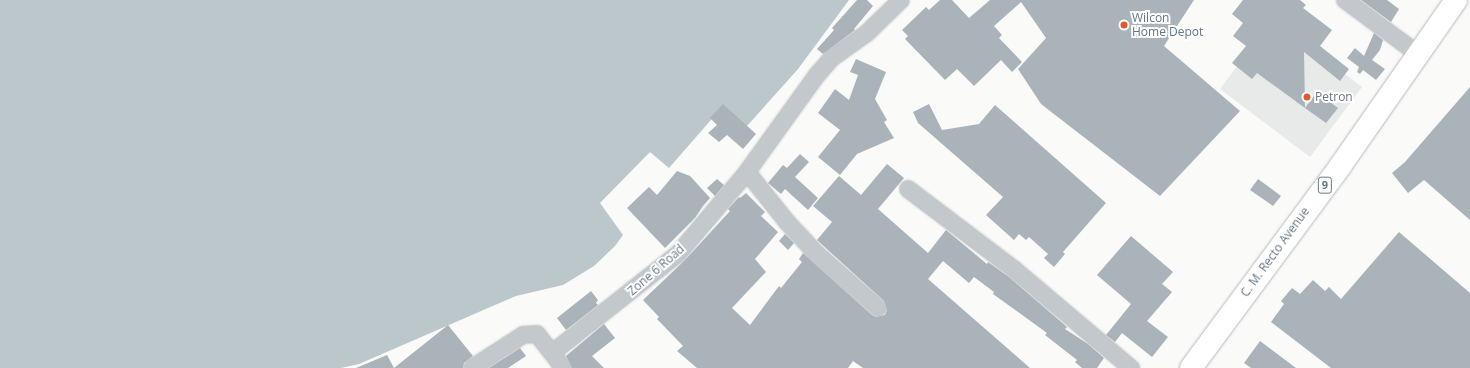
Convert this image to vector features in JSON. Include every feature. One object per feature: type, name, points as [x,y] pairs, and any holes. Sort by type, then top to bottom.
[{"type":"highway","name":"C. M. Recto Avenue","points":[[1191,368],[1340,165],[1456,0]]},
{"type":"street","name":"Zone 6 Road","points":[[552,352],[678,254],[747,172],[770,139],[832,58],[867,33],[901,0]]},
{"type":"street","points":[[1345,0],[1418,54]]},
{"type":"street","points":[[747,172],[787,222],[816,253],[878,308]]},
{"type":"street","points":[[908,189],[1015,270],[1131,368]]},
{"type":"street","points":[[472,368],[523,335],[537,334],[563,368]]},
{"type":"shaded area","points":[[0,0],[849,0],[798,69],[739,135],[717,113],[669,168],[650,152],[600,203],[623,235],[615,246],[594,266],[563,285],[516,296],[359,364],[341,368],[0,368]]},
{"type":"shaded area","points":[[1273,19],[1362,87],[1310,157],[1220,89]]},
{"type":"building","points":[[857,0],[867,0],[873,6],[854,29],[855,30],[823,54],[817,49],[834,30],[832,28]]},
{"type":"building","points":[[940,0],[952,0],[969,18],[990,0],[1194,0],[1164,46],[1240,111],[1160,196],[1041,104],[1018,69],[1046,38],[1021,2],[994,26],[1002,35],[999,38],[1022,62],[1012,72],[1001,60],[974,86],[957,69],[945,80],[905,39],[908,36],[902,30],[926,7],[929,10]]},
{"type":"building","points":[[1243,0],[1300,0],[1306,5],[1303,8],[1332,30],[1320,46],[1349,69],[1340,81],[1304,52],[1305,108],[1257,73],[1252,79],[1232,63],[1246,46],[1233,36],[1243,23],[1232,14]]},
{"type":"building","points":[[1361,0],[1387,0],[1399,9],[1391,22]]},
{"type":"building","points":[[1374,33],[1383,40],[1380,50],[1372,60],[1385,69],[1376,80],[1363,70],[1360,74],[1357,72],[1359,67],[1347,58],[1355,48],[1364,56]]},
{"type":"building","points":[[856,59],[886,72],[875,99],[887,120],[884,122],[894,138],[857,154],[840,175],[818,157],[840,130],[818,113],[835,89],[849,100],[858,75],[850,72]]},
{"type":"building","points":[[1470,87],[1470,220],[1424,180],[1408,193],[1392,173],[1405,162]]},
{"type":"building","points":[[1317,92],[1338,108],[1326,123],[1305,108]]},
{"type":"building","points":[[723,104],[756,134],[743,149],[727,135],[719,142],[708,133],[717,125],[710,118]]},
{"type":"building","points":[[929,104],[942,130],[979,124],[995,105],[1106,203],[1063,252],[1065,254],[1054,267],[1044,258],[1048,254],[1029,237],[1026,240],[1019,234],[1014,240],[986,215],[1003,197],[918,123],[913,112]]},
{"type":"building","points":[[800,154],[809,162],[795,177],[818,198],[808,210],[785,189],[781,194],[768,183],[783,165],[787,168]]},
{"type":"building","points":[[887,164],[904,178],[878,209],[928,253],[946,230],[987,264],[988,262],[1009,277],[1067,327],[1065,329],[1088,344],[1104,358],[1097,368],[1082,368],[1075,362],[1077,360],[1045,335],[1047,333],[993,294],[994,292],[974,277],[969,283],[943,261],[928,279],[1030,368],[863,368],[853,361],[848,368],[697,368],[677,351],[683,346],[657,319],[659,317],[643,300],[685,260],[730,211],[728,209],[739,197],[740,198],[746,193],[765,212],[761,216],[778,232],[755,259],[766,272],[732,308],[750,325],[779,286],[781,288],[802,262],[799,259],[803,253],[872,315],[876,317],[885,315],[887,310],[884,301],[817,240],[832,222],[813,206],[839,176],[861,195]]},
{"type":"building","points":[[677,171],[690,176],[710,198],[695,218],[665,248],[627,208],[649,187],[657,195]]},
{"type":"building","points":[[717,179],[724,185],[715,196],[707,188]]},
{"type":"building","points":[[1258,179],[1281,196],[1273,206],[1250,190]]},
{"type":"building","points":[[1399,232],[1470,293],[1470,368],[1331,368],[1271,322],[1284,304],[1281,301],[1292,288],[1300,294],[1313,280],[1325,291],[1329,287],[1341,299]]},
{"type":"building","points":[[785,234],[794,243],[788,250],[779,241]]},
{"type":"building","points":[[1131,236],[1173,272],[1162,284],[1172,292],[1147,321],[1168,337],[1152,357],[1122,333],[1115,342],[1106,335],[1131,304],[1097,275]]},
{"type":"building","points":[[591,291],[598,300],[596,303],[598,305],[566,330],[557,318]]},
{"type":"building","points":[[604,324],[615,338],[592,356],[604,368],[572,368],[566,356]]},
{"type":"building","points":[[448,325],[473,356],[464,363],[463,368],[394,368]]},
{"type":"building","points":[[1260,341],[1296,368],[1251,368],[1244,363]]},
{"type":"building","points":[[520,348],[526,356],[508,368],[489,368]]},
{"type":"building","points":[[387,355],[394,368],[356,368]]},
{"type":"place","name":"Wilcon Home Depot","points":[[1124,25]]},
{"type":"place","name":"Petron","points":[[1307,97]]}]
